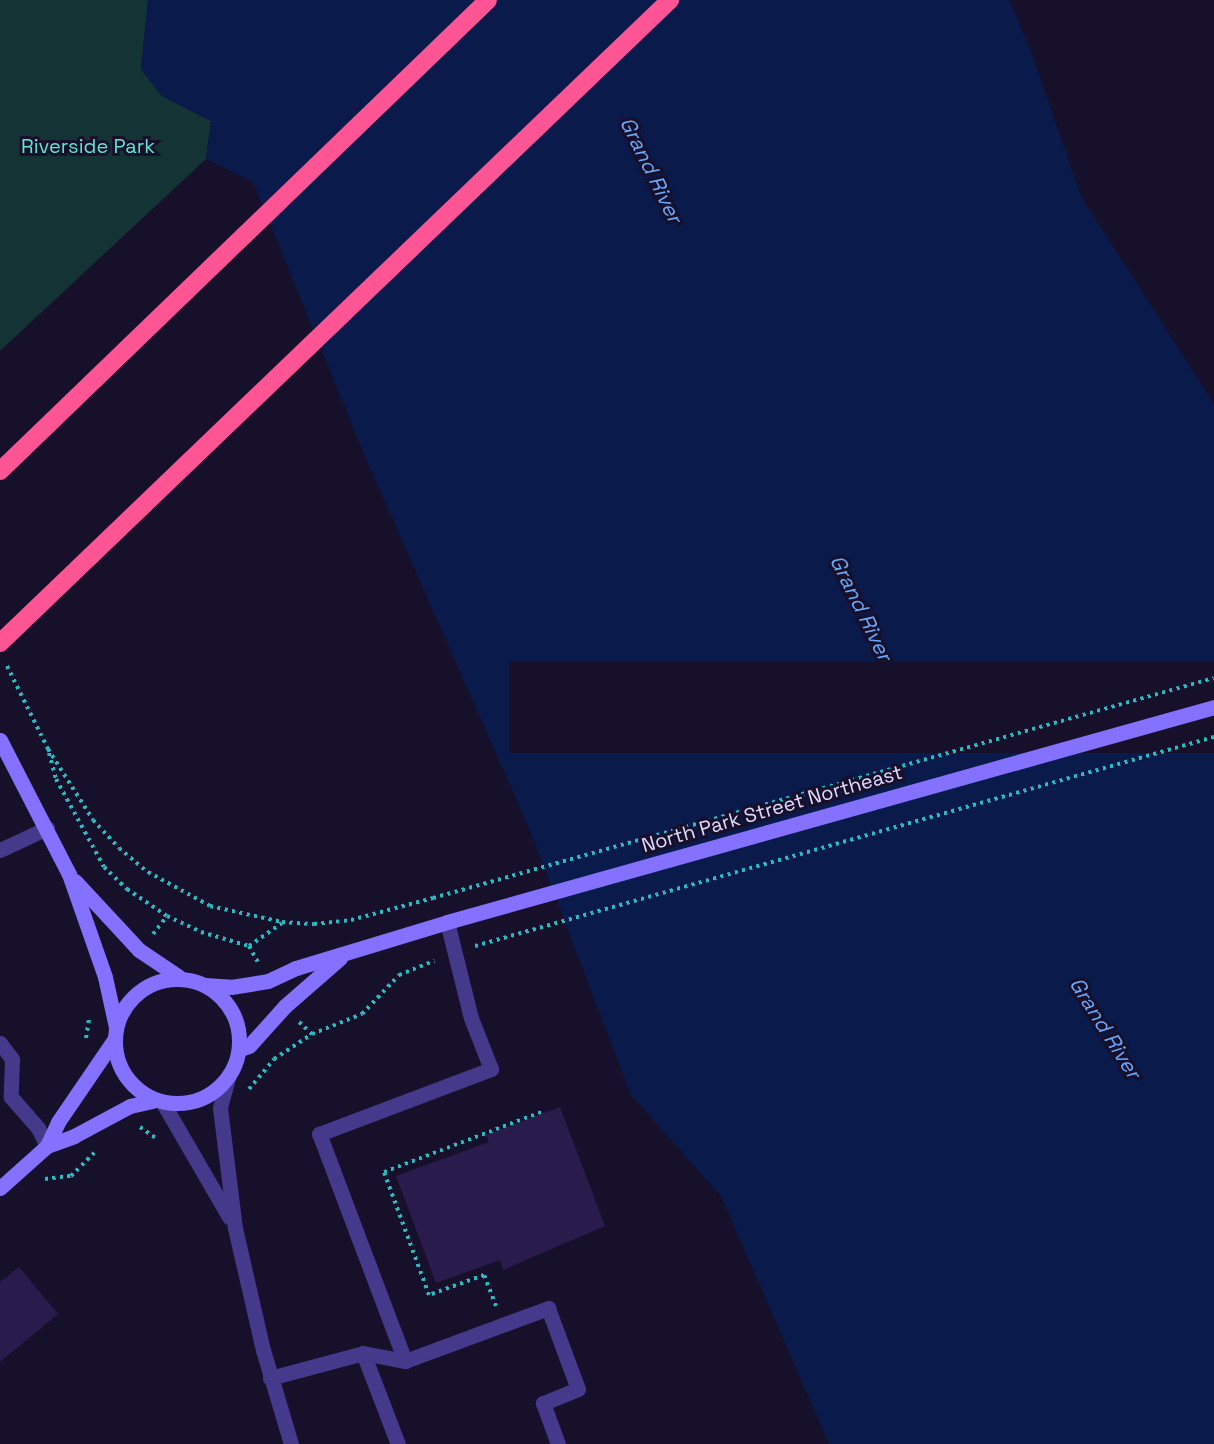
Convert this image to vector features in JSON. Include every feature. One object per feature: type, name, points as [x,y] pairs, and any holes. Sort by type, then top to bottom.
[{"type":"highway","points":[[0,471],[488,0]]},
{"type":"highway","points":[[0,643],[239,417],[670,0]]},
{"type":"main road","name":"North Park Street Northeast","points":[[205,986],[231,987],[268,981],[296,968],[343,956],[447,922],[1214,707]]},
{"type":"main road","points":[[0,740],[69,874],[105,977],[115,1033],[126,1074],[158,1102]]},
{"type":"main road","points":[[0,1188],[47,1146],[74,1136],[130,1106],[200,1098],[229,1074],[240,1049],[233,1014],[205,986],[179,977],[139,950],[69,874]]},
{"type":"main road","name":"North Park Street Northeast","points":[[240,1049],[249,1046],[285,1006],[343,956]]},
{"type":"main road","points":[[47,1146],[58,1122],[115,1033],[133,996],[148,985],[179,977]]},
{"type":"street","points":[[0,850],[47,828]]},
{"type":"street","points":[[405,1361],[319,1134],[491,1069],[471,1018],[447,922]]},
{"type":"street","points":[[0,1043],[12,1059],[11,1097],[38,1128],[47,1146]]},
{"type":"street","points":[[229,1074],[220,1108],[236,1228],[270,1378],[291,1444]]},
{"type":"street","points":[[158,1102],[236,1228]]},
{"type":"street","points":[[270,1378],[363,1353],[405,1361],[548,1308],[578,1389],[543,1403],[558,1444]]},
{"type":"street","points":[[363,1353],[398,1444]]},
{"type":"path","points":[[5,661],[48,749],[93,820],[148,872],[210,906],[282,922],[351,920],[1214,678]]},
{"type":"path","points":[[513,933],[1214,737]]},
{"type":"path","points":[[48,749],[56,779],[104,867],[127,889],[167,916],[201,932],[249,946],[282,922]]},
{"type":"path","points":[[247,1095],[274,1059],[312,1034],[362,1014],[399,975]]},
{"type":"path","points":[[83,1047],[90,1007]]},
{"type":"path","points":[[503,1324],[484,1275],[429,1295],[384,1172],[544,1111]]},
{"type":"path","points":[[132,1126],[142,1127],[162,1144]]},
{"type":"path","points":[[41,1179],[71,1176],[96,1151]]},
{"type":"green space","name":"Riverside Park","points":[[0,0],[148,0],[141,69],[162,96],[211,121],[206,159],[0,351]]},
{"type":"water","name":"Grand River","points":[[148,0],[1009,0],[1031,51],[1081,196],[1214,404],[1214,1444],[829,1444],[721,1196],[631,1095],[531,833],[364,454],[253,182],[206,159],[211,121],[162,96],[141,69]]},
{"type":"pier","points":[[509,662],[1214,662],[1214,753],[509,753]]},
{"type":"building","points":[[560,1107],[605,1226],[503,1270],[500,1260],[436,1283],[396,1176],[489,1142],[486,1135]]},
{"type":"building","points":[[19,1267],[58,1314],[0,1362],[0,1282]]}]
